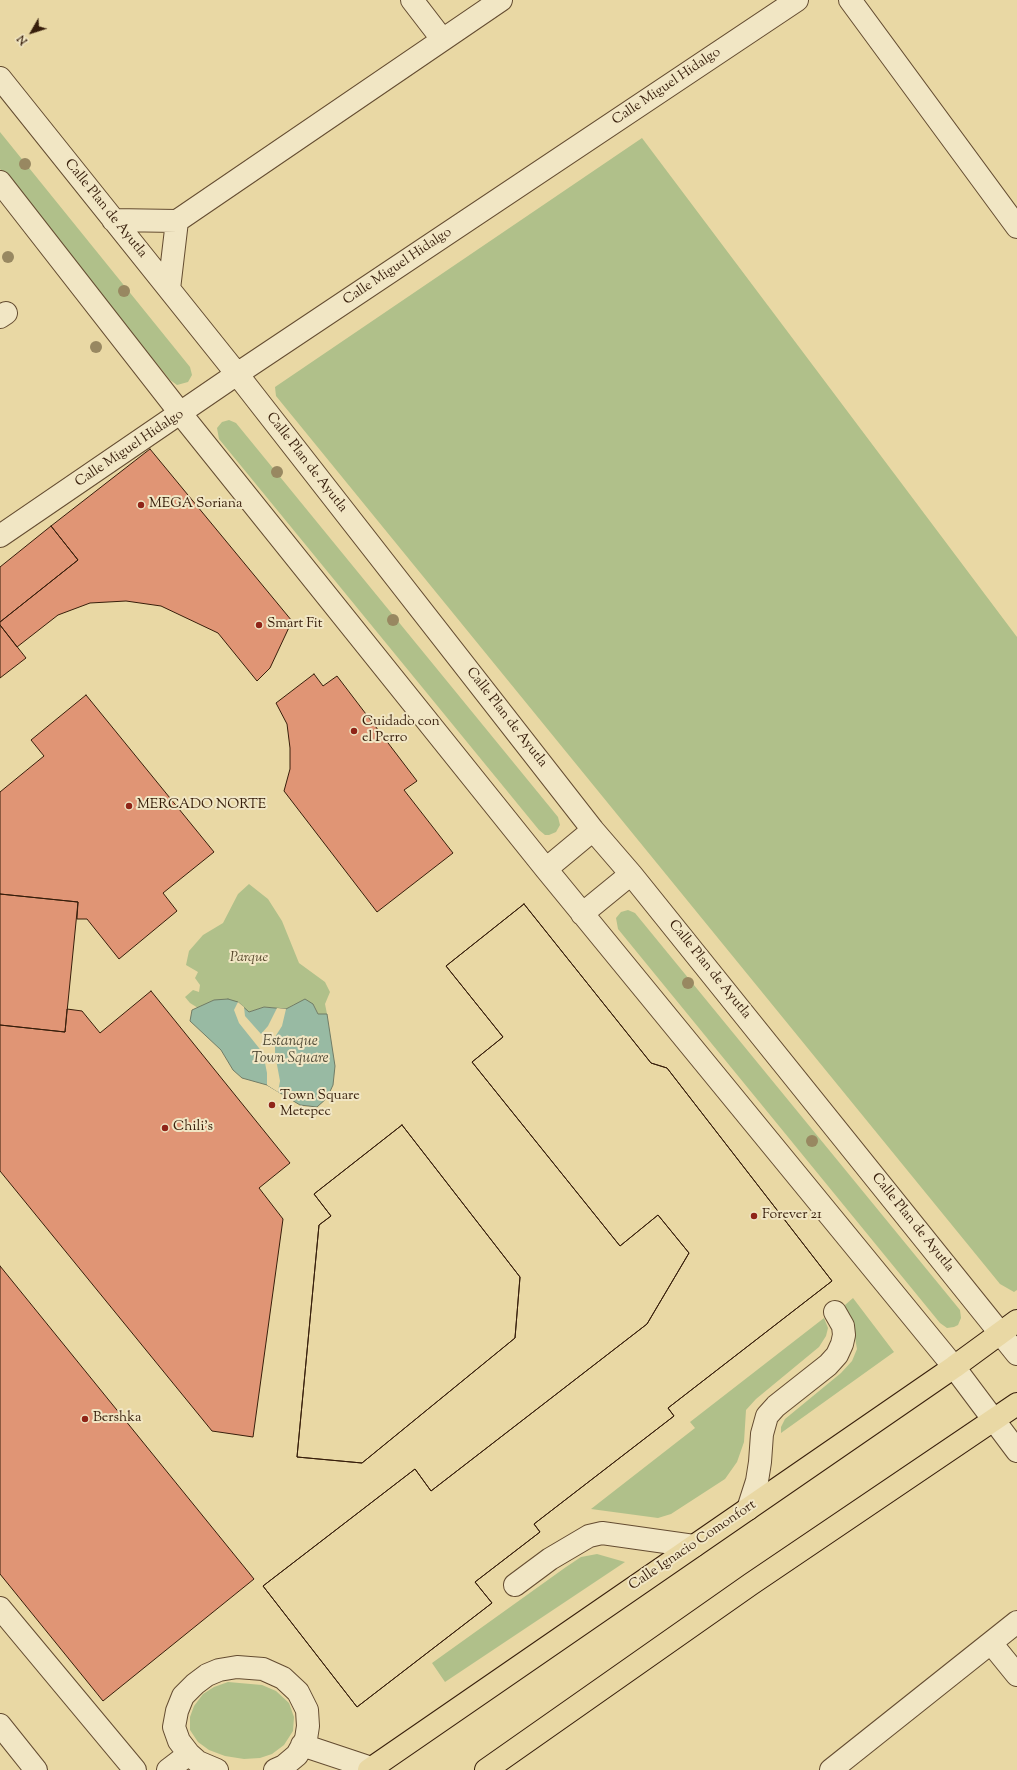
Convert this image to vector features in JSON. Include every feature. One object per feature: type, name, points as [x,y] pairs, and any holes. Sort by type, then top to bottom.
[{"type":"main road","name":"Calle Ignacio Comonfort","points":[[370,1769],[954,1367],[1008,1327]]},
{"type":"main road","points":[[486,1770],[750,1584],[994,1421],[1017,1404]]},
{"type":"street","points":[[412,0],[442,39]]},
{"type":"street","points":[[113,220],[177,221],[501,0]]},
{"type":"street","name":"Calle Miguel Hidalgo","points":[[0,536],[181,414],[237,374],[797,0]]},
{"type":"street","points":[[850,0],[1017,227]]},
{"type":"street","name":"Calle Plan de Ayutla","points":[[0,78],[237,374],[593,830],[1008,1327],[1017,1354]]},
{"type":"street","points":[[0,183],[181,414],[582,914],[954,1367],[1017,1451]]},
{"type":"street","points":[[169,289],[177,221]]},
{"type":"street","points":[[546,869],[593,830]]},
{"type":"street","points":[[582,914],[631,874]]},
{"type":"street","points":[[748,1509],[758,1475],[762,1434],[768,1416],[776,1406],[828,1365],[837,1355],[842,1344],[844,1335],[843,1326],[835,1312]]},
{"type":"street","points":[[515,1586],[550,1559],[589,1536],[602,1533],[694,1546]]},
{"type":"street","points":[[0,1608],[136,1770]]},
{"type":"street","points":[[831,1770],[1017,1622]]},
{"type":"street","points":[[991,1643],[1017,1675]]},
{"type":"street","points":[[218,1770],[198,1762],[188,1754],[179,1741],[174,1727],[177,1711],[183,1696],[207,1675],[220,1670],[238,1667],[263,1669],[283,1678],[298,1692],[307,1710],[308,1726],[306,1739],[297,1755],[284,1766],[275,1770]]},
{"type":"street","points":[[0,1725],[36,1770]]},
{"type":"street","points":[[302,1745],[370,1769]]},
{"type":"street","points":[[168,1770],[188,1754]]},
{"type":"green space","points":[[0,132],[190,367],[192,375],[188,382],[177,385],[170,380],[0,169]]},
{"type":"green space","points":[[642,138],[1017,637],[1017,1290],[1014,1292],[1000,1284],[276,396],[275,387]]},
{"type":"green space","points":[[229,420],[236,423],[558,817],[560,825],[556,832],[545,835],[539,830],[219,439],[217,428],[222,422]]},
{"type":"green space","name":"Parque","points":[[249,884],[268,899],[282,921],[299,963],[325,982],[330,992],[325,1004],[327,1014],[318,1014],[313,1004],[295,1004],[286,1009],[264,1007],[249,1012],[214,1000],[198,1008],[190,1003],[185,997],[193,990],[199,992],[200,985],[195,978],[198,972],[186,965],[189,951],[203,935],[223,923],[238,894]]},
{"type":"green space","points":[[628,910],[635,913],[960,1310],[961,1318],[958,1325],[947,1328],[940,1323],[618,929],[616,918],[621,912]]},
{"type":"green space","points":[[853,1298],[894,1352],[781,1433],[781,1427],[785,1419],[841,1373],[852,1361],[857,1349],[854,1332],[845,1305]]},
{"type":"green space","points":[[824,1318],[828,1328],[826,1336],[819,1347],[756,1399],[746,1410],[744,1442],[737,1462],[725,1479],[671,1514],[658,1518],[591,1509],[695,1428],[690,1422]]},
{"type":"green space","points":[[597,1554],[625,1562],[445,1682],[432,1663],[581,1557]]},
{"type":"green space","points":[[228,1682],[262,1685],[276,1691],[289,1703],[294,1717],[293,1731],[284,1745],[272,1754],[260,1758],[244,1759],[225,1756],[209,1750],[198,1742],[190,1730],[190,1717],[194,1706],[203,1694],[214,1687]]},
{"type":"water","name":"Estanque Town Square","points":[[228,999],[238,1002],[249,1012],[264,1007],[286,1009],[305,999],[313,1004],[318,1014],[327,1014],[335,1066],[333,1085],[327,1098],[317,1107],[300,1105],[267,1085],[242,1078],[233,1070],[221,1050],[190,1021],[192,1010],[214,1000]]},
{"type":"pier","points":[[238,1002],[244,1007],[245,1016],[261,1034],[268,1026],[277,1008],[286,1009],[282,1026],[275,1037],[275,1054],[280,1081],[278,1092],[267,1085],[267,1073],[263,1053],[239,1023],[234,1010]]},
{"type":"building","points":[[150,449],[292,621],[270,668],[257,681],[218,633],[161,606],[126,601],[90,603],[58,615],[17,647],[0,625],[0,622],[78,560],[51,526]]},
{"type":"building","points":[[51,526],[78,560],[0,622],[0,567]]},
{"type":"building","points":[[0,625],[26,658],[0,678]]},
{"type":"building","points":[[314,674],[323,686],[337,676],[417,781],[404,790],[453,853],[377,912],[284,791],[290,769],[290,748],[287,724],[276,703]]},
{"type":"building","points":[[86,695],[214,852],[163,893],[177,911],[119,959],[87,919],[77,919],[78,902],[0,894],[0,792],[44,756],[31,740]]},
{"type":"building","points":[[0,894],[78,902],[65,1032],[0,1025]]},
{"type":"building","points":[[524,904],[651,1063],[667,1068],[832,1281],[668,1408],[674,1416],[534,1524],[540,1532],[475,1582],[492,1603],[357,1707],[263,1586],[415,1469],[431,1491],[647,1324],[689,1253],[658,1215],[620,1246],[472,1062],[503,1037],[446,966]]},
{"type":"building","points":[[524,904],[651,1063],[667,1068],[832,1281],[668,1408],[674,1416],[534,1524],[540,1532],[475,1582],[492,1603],[357,1707],[263,1586],[415,1469],[431,1491],[647,1324],[689,1253],[658,1215],[620,1246],[472,1062],[503,1037],[446,966]]},
{"type":"building","points":[[151,991],[290,1163],[259,1188],[283,1219],[253,1437],[212,1431],[0,1171],[0,1025],[65,1032],[67,1009],[82,1011],[100,1033]]},
{"type":"building","points":[[402,1125],[520,1277],[515,1338],[362,1463],[297,1457],[319,1225],[331,1216],[314,1194]]},
{"type":"building","points":[[402,1125],[520,1277],[515,1338],[362,1463],[297,1457],[319,1225],[331,1216],[314,1194]]},
{"type":"building","points":[[0,1266],[254,1579],[103,1701],[0,1574]]},
{"type":"place","name":"MEGA Soriana","points":[[141,505]]},
{"type":"place","name":"Smart Fit","points":[[259,625]]},
{"type":"place","name":"Cuidado con el Perro","points":[[354,731]]},
{"type":"place","name":"MERCADO NORTE","points":[[129,806]]},
{"type":"place","name":"Town Square Metepec","points":[[272,1105]]},
{"type":"place","name":"Chili's","points":[[165,1128]]},
{"type":"place","name":"Forever 21","points":[[754,1216]]},
{"type":"place","name":"Bershka","points":[[85,1419]]}]
